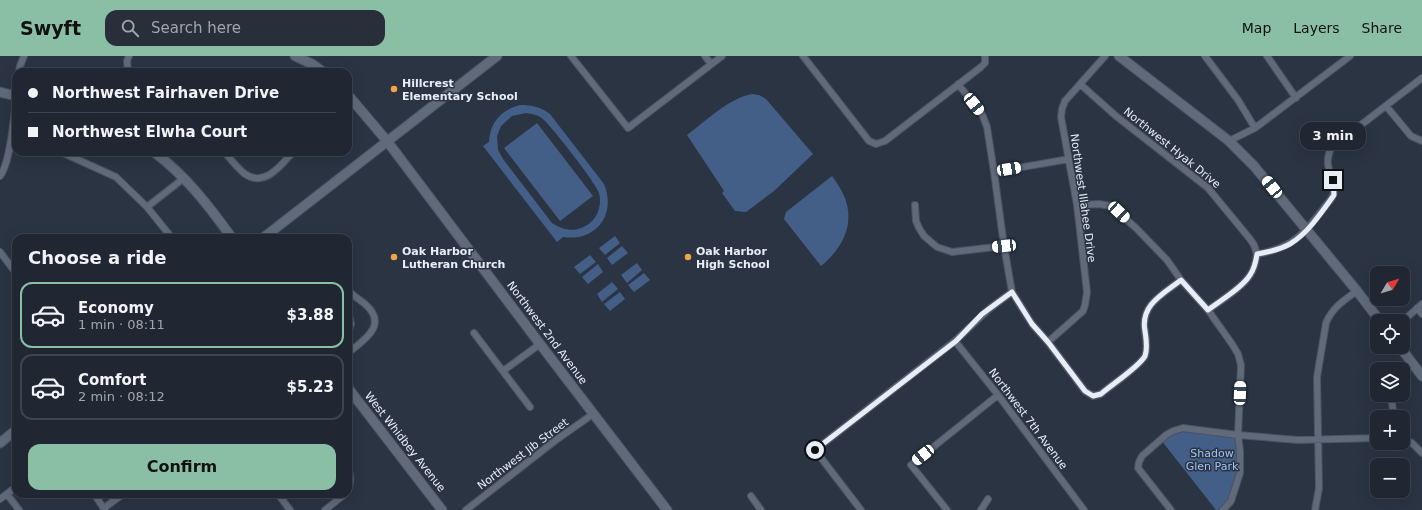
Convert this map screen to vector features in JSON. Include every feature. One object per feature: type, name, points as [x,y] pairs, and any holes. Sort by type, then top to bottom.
[{"type":"street","points":[[20,68],[24,56]]},
{"type":"street","points":[[128,68],[129,56]]},
{"type":"street","points":[[295,56],[318,68]]},
{"type":"street","points":[[268,234],[497,56]]},
{"type":"street","points":[[571,56],[628,128],[722,56]]},
{"type":"street","points":[[705,56],[711,64]]},
{"type":"street","points":[[803,56],[869,141],[876,144],[885,141],[985,63],[985,56]]},
{"type":"street","name":"Northwest Illahee Drive","points":[[1048,342],[1083,311],[1087,292],[1077,205],[1061,117],[1062,109],[1065,101],[1105,56]]},
{"type":"street","points":[[1119,56],[1229,141],[1254,166],[1375,314]]},
{"type":"street","points":[[1205,56],[1238,100],[1255,128]]},
{"type":"street","points":[[1269,56],[1296,98]]},
{"type":"street","points":[[1229,141],[1255,128],[1350,56]]},
{"type":"street","points":[[1208,310],[1245,282],[1255,265],[1257,254],[1291,244],[1307,230],[1334,195],[1333,180],[1328,166],[1328,155],[1331,148],[1422,78]]},
{"type":"street","points":[[958,84],[982,114],[984,120],[994,172],[1012,292],[1032,324],[1048,342],[1085,391],[1093,396],[1101,394],[1138,364],[1145,356],[1147,347],[1144,316],[1156,300],[1181,280]]},
{"type":"street","name":"Northwest Hyak Drive","points":[[1080,84],[1116,116],[1208,188],[1250,239],[1257,254]]},
{"type":"street","points":[[0,92],[12,95]]},
{"type":"street","name":"Northwest 2nd Avenue","points":[[352,100],[387,141],[667,510]]},
{"type":"street","points":[[1386,106],[1411,136],[1422,141]]},
{"type":"street","points":[[0,176],[5,168],[12,144]]},
{"type":"street","points":[[70,156],[116,177],[147,207],[169,234]]},
{"type":"street","points":[[159,156],[184,178],[202,197],[229,234]]},
{"type":"street","points":[[228,156],[246,174],[254,178],[261,179],[276,170],[289,156]]},
{"type":"street","points":[[994,172],[1068,159]]},
{"type":"street","points":[[147,207],[184,178]]},
{"type":"street","points":[[1077,205],[1099,204],[1111,206],[1136,228],[1167,260],[1181,280],[1208,310],[1238,354],[1241,365],[1238,435],[1240,473],[1231,501],[1223,510]]},
{"type":"street","points":[[915,205],[916,220],[919,228],[924,236],[937,246],[952,252],[1004,246]]},
{"type":"street","points":[[0,252],[12,268]]},
{"type":"street","points":[[1314,510],[1319,488],[1317,377],[1326,323],[1338,305],[1357,291]]},
{"type":"street","points":[[861,510],[815,450],[956,341],[984,312],[1012,292]]},
{"type":"street","points":[[352,293],[370,309],[374,315],[375,323],[369,336],[352,350]]},
{"type":"street","points":[[1410,314],[1419,306],[1422,314]]},
{"type":"street","points":[[474,333],[530,407]]},
{"type":"street","name":"Northwest 7th Avenue","points":[[956,341],[1084,510]]},
{"type":"street","points":[[503,371],[540,344]]},
{"type":"street","points":[[1405,354],[1422,376]]},
{"type":"street","name":"West Whidbey Avenue","points":[[352,393],[442,510]]},
{"type":"street","points":[[947,510],[911,465],[998,395]]},
{"type":"street","name":"Northwest Jib Street","points":[[466,510],[556,440],[593,414]]},
{"type":"street","points":[[1171,510],[1138,468],[1142,456],[1172,431],[1183,428],[1238,435],[1298,440],[1370,438]]},
{"type":"street","points":[[0,443],[12,433]]},
{"type":"street","points":[[1410,442],[1422,453]]},
{"type":"street","points":[[0,499],[12,490]]},
{"type":"street","points":[[7,494],[19,510]]},
{"type":"street","points":[[750,496],[761,510]]},
{"type":"street","points":[[97,498],[104,509],[118,498]]},
{"type":"street","points":[[281,498],[290,510]]},
{"type":"street","points":[[325,510],[340,498]]},
{"type":"street","points":[[981,510],[988,499]]},
{"type":"green space","points":[[752,94],[759,95],[766,99],[813,154],[774,191],[746,212],[735,211],[722,193],[724,191],[687,135],[726,105],[743,96]]},
{"type":"green space","points":[[520,105],[532,106],[540,108],[550,114],[604,184],[608,206],[605,216],[593,231],[585,235],[563,237],[557,242],[483,146],[489,142],[494,123],[502,114],[513,107]],"holes":[[[526,113],[535,115],[543,119],[548,124],[596,187],[600,199],[599,210],[594,219],[586,226],[570,230],[552,223],[503,159],[498,150],[497,136],[501,126],[512,116]]]},
{"type":"green space","points":[[537,123],[593,196],[560,221],[504,148]]},
{"type":"green space","points":[[832,176],[841,189],[848,208],[847,227],[845,236],[835,252],[821,266],[784,219],[786,212]]},
{"type":"green space","points":[[615,236],[620,243],[605,255],[599,248]]},
{"type":"green space","points":[[622,246],[628,253],[612,265],[607,258]]},
{"type":"green space","points":[[590,255],[596,262],[580,274],[574,267]]},
{"type":"green space","points":[[637,263],[642,270],[627,283],[621,275]]},
{"type":"green space","points":[[598,264],[603,272],[588,284],[582,277]]},
{"type":"green space","points":[[644,273],[650,280],[634,292],[628,285]]},
{"type":"green space","points":[[612,282],[618,289],[602,302],[597,294]]},
{"type":"green space","points":[[620,292],[625,299],[610,311],[604,304]]},
{"type":"green space","name":"Shadow Glen Park","points":[[1183,428],[1238,435],[1240,451],[1236,487],[1223,510],[1216,510],[1161,440]]},
{"type":"place","name":"Hillcrest Elementary School","points":[[394,89]]},
{"type":"place","name":"Oak Harbor Lutheran Church","points":[[394,257]]},
{"type":"place","name":"Oak Harbor High School","points":[[688,257]]},
{"type":"route","points":[[815,450],[956,341],[976,319],[1012,292],[1023,312],[1085,391],[1093,396],[1101,394],[1138,364],[1145,356],[1147,347],[1144,316],[1156,300],[1181,280],[1208,310],[1245,282],[1255,265],[1257,254],[1291,244],[1307,230],[1334,195],[1333,180]]}]
